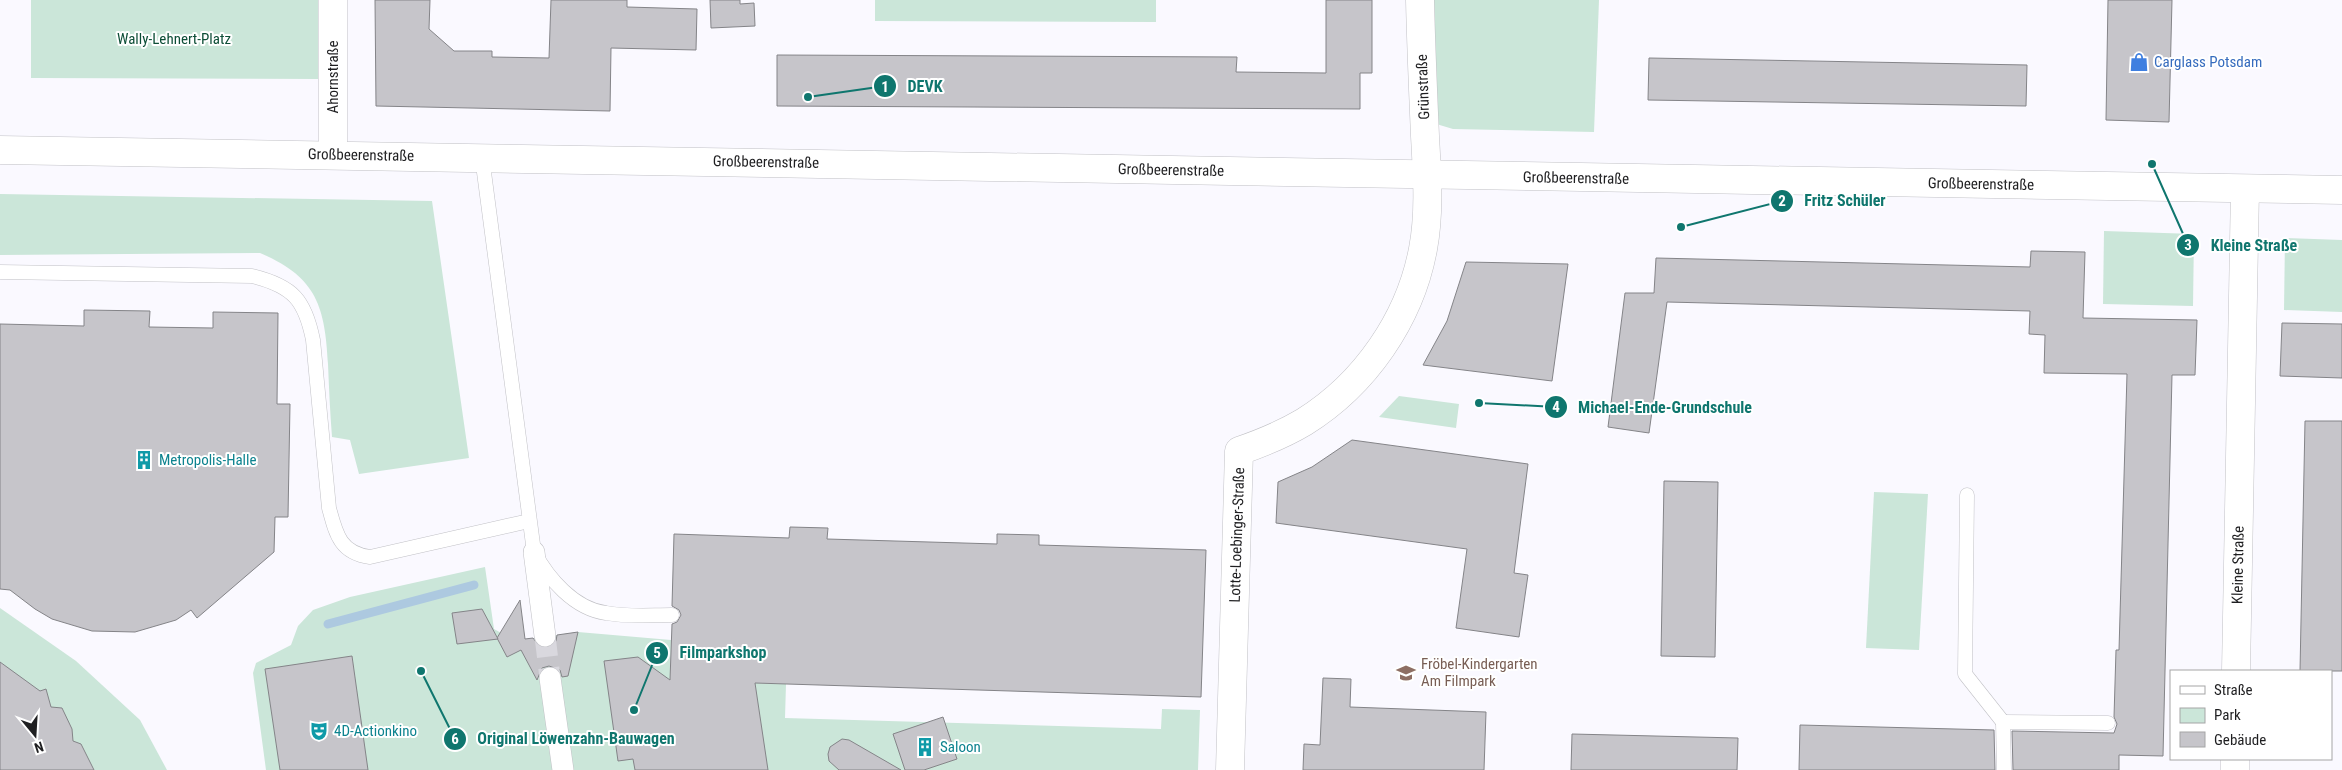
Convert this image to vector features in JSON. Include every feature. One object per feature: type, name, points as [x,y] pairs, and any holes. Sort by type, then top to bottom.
[{"type":"street","name":"Ahornstraße","points":[[333,0],[333,154]]},
{"type":"street","name":"Grünstraße","points":[[1420,0],[1427,175]]},
{"type":"street","name":"Großbeerenstraße","points":[[0,150],[333,154],[2342,190]]},
{"type":"street","name":"Lotte-Loebinger-Straße","points":[[1230,770],[1239,451],[1305,422],[1334,401],[1358,378],[1382,347],[1400,316],[1414,283],[1423,249],[1428,213],[1427,175]]},
{"type":"street","name":"Kleine Straße","points":[[2236,670],[2245,189]]},
{"type":"street","points":[[534,552],[545,636]]},
{"type":"street","points":[[550,678],[563,770]]},
{"type":"lane","points":[[482,157],[534,552],[542,566],[563,590],[590,608],[605,613],[672,615]]},
{"type":"lane","points":[[0,272],[252,276],[275,282],[292,293],[308,315],[313,340],[329,508],[334,526],[344,546],[356,555],[370,557],[529,521]]},
{"type":"lane","points":[[1967,496],[1965,674],[2003,722],[2004,770]]},
{"type":"lane","points":[[2003,722],[2108,722]]},
{"type":"green space","name":"Wally-Lehnert-Platz","points":[[31,0],[318,0],[318,79],[31,78]]},
{"type":"green space","points":[[875,0],[1156,0],[1156,22],[875,21]]},
{"type":"green space","points":[[1432,0],[1599,0],[1594,132],[1453,129],[1433,123]]},
{"type":"green space","points":[[0,194],[432,201],[469,458],[359,474],[350,440],[332,437],[327,344],[320,310],[306,284],[294,272],[279,262],[260,253],[0,255]]},
{"type":"green space","points":[[2104,231],[2194,234],[2193,306],[2103,304]]},
{"type":"green space","points":[[2285,238],[2342,240],[2342,312],[2284,310]]},
{"type":"green space","points":[[1399,396],[1459,404],[1456,428],[1379,417]]},
{"type":"green space","points":[[1874,492],[1928,494],[1919,650],[1866,648]]},
{"type":"green space","points":[[485,567],[494,629],[516,641],[578,632],[671,640],[670,680],[786,684],[785,718],[1161,729],[1162,709],[1200,710],[1198,770],[266,770],[253,673],[256,663],[291,645],[298,626],[313,610],[350,597]]},
{"type":"green space","points":[[0,608],[76,661],[140,720],[167,770],[0,770]]},
{"type":"building","points":[[375,0],[430,0],[429,29],[454,51],[492,51],[492,57],[549,58],[551,0],[627,0],[627,7],[697,9],[696,50],[611,48],[610,111],[376,106]]},
{"type":"building","points":[[710,0],[740,0],[740,4],[754,3],[755,26],[711,28]]},
{"type":"building","points":[[1326,0],[1372,0],[1372,73],[1360,73],[1360,109],[777,106],[777,55],[1237,57],[1236,72],[1326,73]]},
{"type":"building","name":"Carglass Potsdam","points":[[2108,0],[2172,0],[2169,122],[2106,120]]},
{"type":"building","points":[[1649,58],[2027,65],[2026,106],[1648,100]]},
{"type":"building","points":[[2031,251],[2085,252],[2083,318],[2197,320],[2195,375],[2172,375],[2163,756],[2119,755],[2119,770],[2013,770],[2012,731],[2114,733],[2117,724],[2114,717],[2116,650],[2119,650],[2127,374],[2044,373],[2045,335],[2029,334],[2030,311],[1667,302],[1649,433],[1608,427],[1625,293],[1654,293],[1656,258],[2030,267]]},
{"type":"building","points":[[1466,262],[1568,264],[1552,381],[1423,365],[1447,321]]},
{"type":"building","name":"Metropolis-Halle","points":[[84,310],[150,311],[149,327],[213,328],[213,312],[278,313],[277,404],[290,404],[288,517],[275,517],[274,552],[197,618],[191,610],[176,620],[135,632],[92,631],[52,619],[10,590],[0,589],[0,324],[84,326]]},
{"type":"building","points":[[2282,323],[2342,324],[2342,378],[2280,376]]},
{"type":"building","points":[[2305,421],[2342,421],[2342,671],[2300,670]]},
{"type":"building","points":[[1352,440],[1528,464],[1514,573],[1528,575],[1519,637],[1456,628],[1467,549],[1276,523],[1278,482],[1312,467]]},
{"type":"building","points":[[1664,481],[1718,482],[1715,657],[1661,656]]},
{"type":"building","points":[[790,527],[828,528],[827,539],[997,544],[997,534],[1039,535],[1039,545],[1206,550],[1201,697],[755,683],[768,770],[635,770],[633,759],[618,761],[604,661],[638,657],[670,680],[672,624],[677,622],[681,615],[679,610],[672,606],[674,534],[789,538]]},
{"type":"building","points":[[520,600],[525,639],[533,638],[540,647],[546,648],[552,646],[556,641],[557,635],[578,632],[568,676],[562,677],[560,670],[549,666],[542,668],[537,680],[521,650],[507,657],[497,638]]},
{"type":"building","points":[[482,609],[498,639],[457,644],[452,613]]},
{"type":"building","name":"4D-Actionkino","points":[[352,656],[368,770],[280,770],[265,669]]},
{"type":"building","points":[[0,662],[40,691],[46,689],[51,707],[62,708],[72,729],[73,741],[81,744],[94,770],[0,770]]},
{"type":"building","points":[[1323,678],[1351,679],[1350,707],[1486,712],[1484,770],[1303,770],[1304,744],[1320,745]]},
{"type":"building","name":"Saloon","points":[[943,717],[957,759],[924,770],[905,770],[893,734]]},
{"type":"building","points":[[1800,725],[1994,730],[1995,770],[1799,770]]},
{"type":"building","points":[[1572,734],[1738,738],[1737,770],[1571,770]]},
{"type":"building","points":[[842,739],[849,740],[901,770],[839,770],[829,761],[828,754],[830,747]]},
{"type":"waterway","points":[[328,624],[474,585]]},
{"type":"tunnel","points":[[545,636],[550,678]]},
{"type":"place","name":"Carglass Potsdam","points":[[2139,62]]},
{"type":"place","name":"DEVK","points":[[808,97]]},
{"type":"place","name":"Kleine Straße","points":[[2152,164]]},
{"type":"place","name":"Fritz Schüler","points":[[1681,227]]},
{"type":"place","name":"Michael-Ende-Grundschule","points":[[1479,403]]},
{"type":"place","name":"Metropolis-Halle","points":[[144,460]]},
{"type":"place","name":"Original Löwenzahn-Bauwagen","points":[[421,671]]},
{"type":"place","name":"Fröbel-Kindergarten Am Filmpark","points":[[1406,673]]},
{"type":"place","name":"Filmparkshop","points":[[634,710]]},
{"type":"place","name":"4D-Actionkino","points":[[319,731]]},
{"type":"place","name":"Saloon","points":[[925,747]]}]
